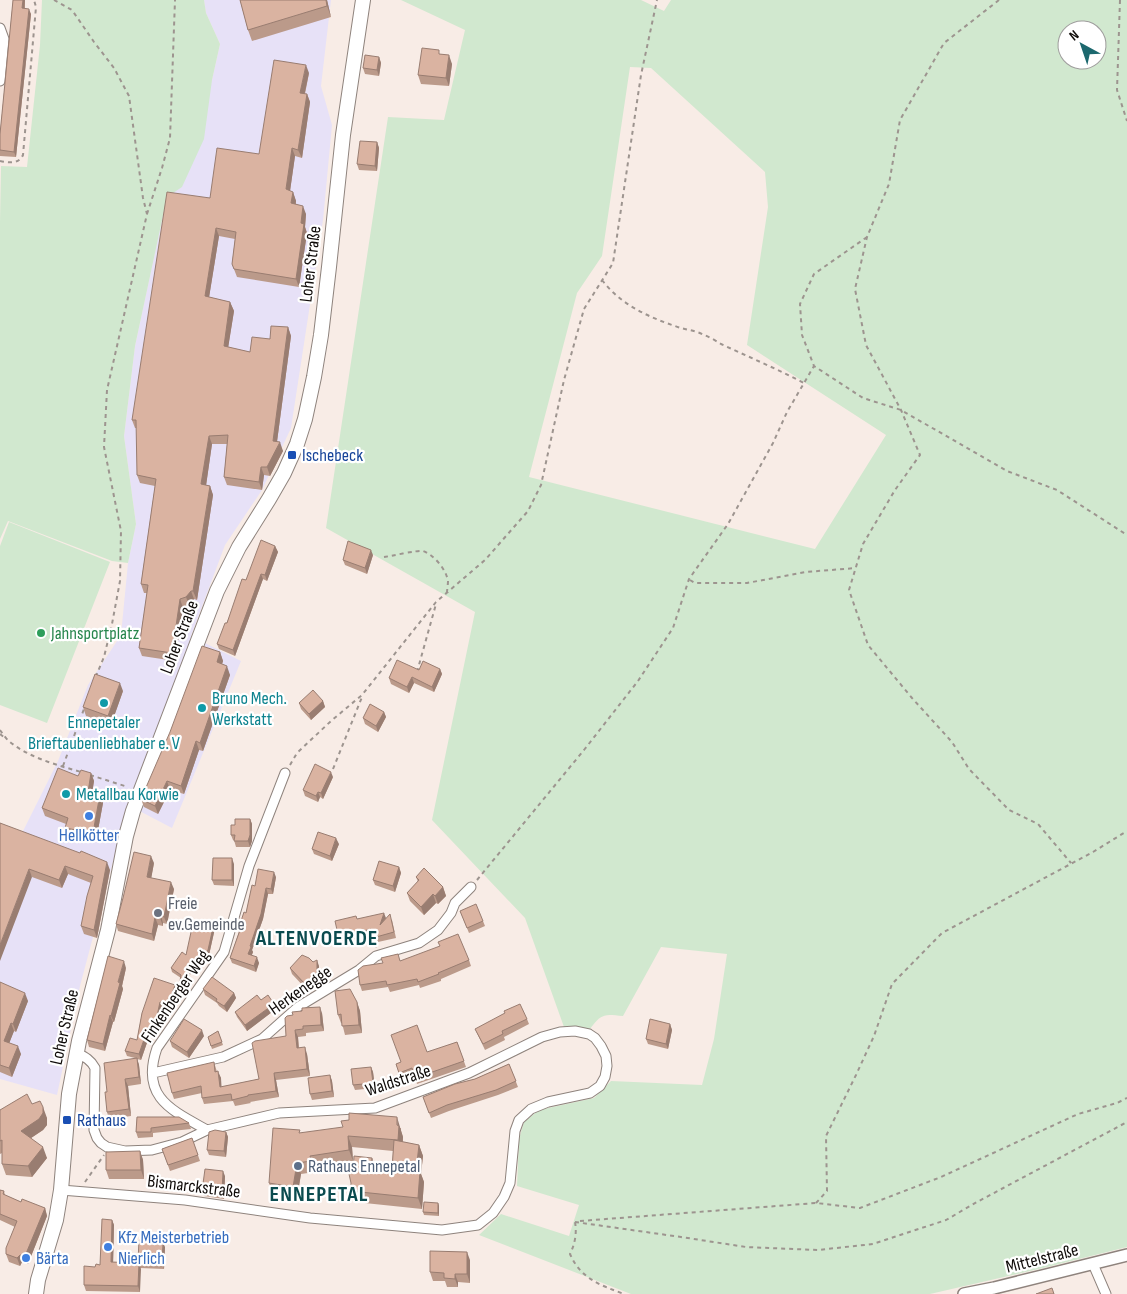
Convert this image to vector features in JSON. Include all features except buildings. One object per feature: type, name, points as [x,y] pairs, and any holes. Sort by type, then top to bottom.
[{"type":"main road","name":"Loher Straße","points":[[36,1294],[56,1220],[61,1190],[70,1094],[84,1016],[108,930],[126,836],[133,811],[217,591],[239,547],[284,473],[305,419],[314,377],[330,266],[342,144],[363,0]]},
{"type":"street","points":[[0,28],[4,39],[0,81]]},
{"type":"street","name":"Finkenberger Weg","points":[[207,1130],[165,1104],[153,1085],[153,1060],[156,1048],[224,952],[249,866],[285,773]]},
{"type":"street","name":"Herkenegge","points":[[153,1073],[223,1057],[262,1039],[298,1007],[359,970],[376,956],[419,942],[438,930],[451,913],[455,903],[471,887]]},
{"type":"street","name":"Waldstraße","points":[[110,1148],[152,1150],[182,1142],[207,1130],[279,1112],[375,1108],[469,1073],[542,1037],[560,1032],[575,1031],[589,1034],[595,1038],[606,1056],[605,1077],[600,1086],[590,1093],[548,1102],[531,1110],[519,1120],[514,1131],[510,1182]]},
{"type":"street","points":[[77,1053],[88,1059],[95,1068],[94,1130],[101,1143],[110,1148]]},
{"type":"street","name":"Bismarckstraße","points":[[61,1190],[185,1200],[310,1218],[442,1230],[478,1225],[493,1213],[504,1197],[510,1182]]},
{"type":"street","name":"Mittelstraße","points":[[964,1294],[1127,1255]]},
{"type":"street","points":[[1093,1264],[1106,1294]]},
{"type":"path","points":[[0,161],[18,161],[23,155],[36,7],[34,0]]},
{"type":"path","points":[[54,0],[72,10],[114,68],[130,96],[143,198],[147,214]]},
{"type":"path","points":[[93,684],[104,657],[120,581],[121,531],[104,447],[107,390],[147,214],[170,138],[175,0]]},
{"type":"path","points":[[285,773],[297,754],[331,721],[362,695],[436,602],[485,560],[528,512],[541,485],[564,380],[584,309],[613,263],[641,76],[657,0]]},
{"type":"path","points":[[999,0],[944,42],[900,120],[889,184],[867,236],[855,289],[866,345],[901,410],[920,455],[895,490],[863,544],[849,590],[868,645],[952,742],[969,769],[1009,810],[1038,824],[1071,863]]},
{"type":"path","points":[[1120,0],[1117,90],[1127,120]]},
{"type":"path","points":[[867,236],[814,274],[800,304],[802,335],[814,366],[863,398],[901,410],[1007,471],[1057,490],[1127,535]]},
{"type":"path","points":[[602,280],[619,298],[646,315],[676,327],[702,334],[804,383]]},
{"type":"path","points":[[471,887],[584,750],[638,681],[673,628],[689,579],[728,524],[773,443],[787,412],[814,366]]},
{"type":"path","points":[[384,557],[422,551],[431,556],[446,574],[448,583],[447,593]]},
{"type":"path","points":[[689,579],[695,583],[747,583],[806,572],[856,568]]},
{"type":"path","points":[[417,673],[436,602]]},
{"type":"path","points":[[333,769],[362,695]]},
{"type":"path","points":[[63,766],[86,702]]},
{"type":"path","points":[[0,730],[9,742]]},
{"type":"path","points":[[0,734],[9,742],[28,753],[140,791]]},
{"type":"path","points":[[816,1203],[827,1191],[826,1136],[874,1036],[892,984],[942,932],[1127,832]]},
{"type":"path","points":[[575,1222],[816,1203],[860,1208],[941,1177],[1078,1114],[1118,1103],[1127,1098]]},
{"type":"path","points":[[575,1222],[746,1247],[818,1250],[873,1244],[946,1220],[1127,1122]]},
{"type":"path","points":[[78,1192],[110,1148]]},
{"type":"path","points":[[575,1222],[575,1239],[570,1254],[574,1263],[588,1278],[624,1294]]},
{"type":"shaded area","points":[[204,0],[331,0],[321,86],[332,125],[323,220],[291,428],[262,490],[225,545],[191,636],[241,661],[172,828],[128,805],[80,986],[57,1095],[0,1079],[0,824],[22,833],[58,761],[88,685],[121,635],[128,563],[136,524],[124,436],[135,346],[167,196],[212,80],[220,44],[206,13]]},
{"type":"green space","points":[[42,0],[204,0],[206,13],[220,44],[212,80],[204,139],[182,187],[167,197],[135,346],[124,436],[136,524],[128,563],[112,561],[8,521],[0,539],[1,166],[27,167],[40,45]]},
{"type":"green space","points":[[401,0],[641,0],[664,11],[671,0],[1127,0],[1127,1247],[930,1294],[631,1294],[479,1235],[501,1214],[569,1236],[579,1205],[517,1186],[519,1139],[524,1122],[539,1110],[594,1098],[611,1081],[702,1085],[714,1039],[727,954],[661,947],[623,1016],[601,1017],[590,1029],[564,1027],[525,918],[432,820],[475,612],[326,528],[388,117],[444,120],[465,30]],"holes":[[[630,67],[651,68],[765,172],[768,207],[747,345],[886,435],[815,549],[529,477],[577,293],[602,256]]]},
{"type":"green space","name":"Jahnsportplatz","points":[[9,522],[110,562],[47,723],[0,705],[0,546]]},
{"type":"place","name":"Ischebeck","points":[[292,455]]},
{"type":"place","name":"Jahnsportplatz","points":[[41,633]]},
{"type":"place","name":"Ennepetaler Brieftaubenliebhaber e. V","points":[[104,703]]},
{"type":"place","name":"Bruno Mech. Werkstatt","points":[[202,708]]},
{"type":"place","name":"Metallbau Korwie","points":[[66,794]]},
{"type":"place","name":"Hellkötter","points":[[89,816]]},
{"type":"place","name":"Freie ev.Gemeinde","points":[[158,913]]},
{"type":"place","name":"Rathaus","points":[[67,1120]]},
{"type":"place","name":"Rathaus Ennepetal","points":[[298,1166]]},
{"type":"place","name":"Kfz Meisterbetrieb Nierlich","points":[[108,1247]]},
{"type":"place","name":"Bärta","points":[[26,1258]]},
{"type":"district","name":"ALTENVOERDE","points":[[317,937]]},
{"type":"district","name":"ENNEPETAL","points":[[319,1193]]}]
